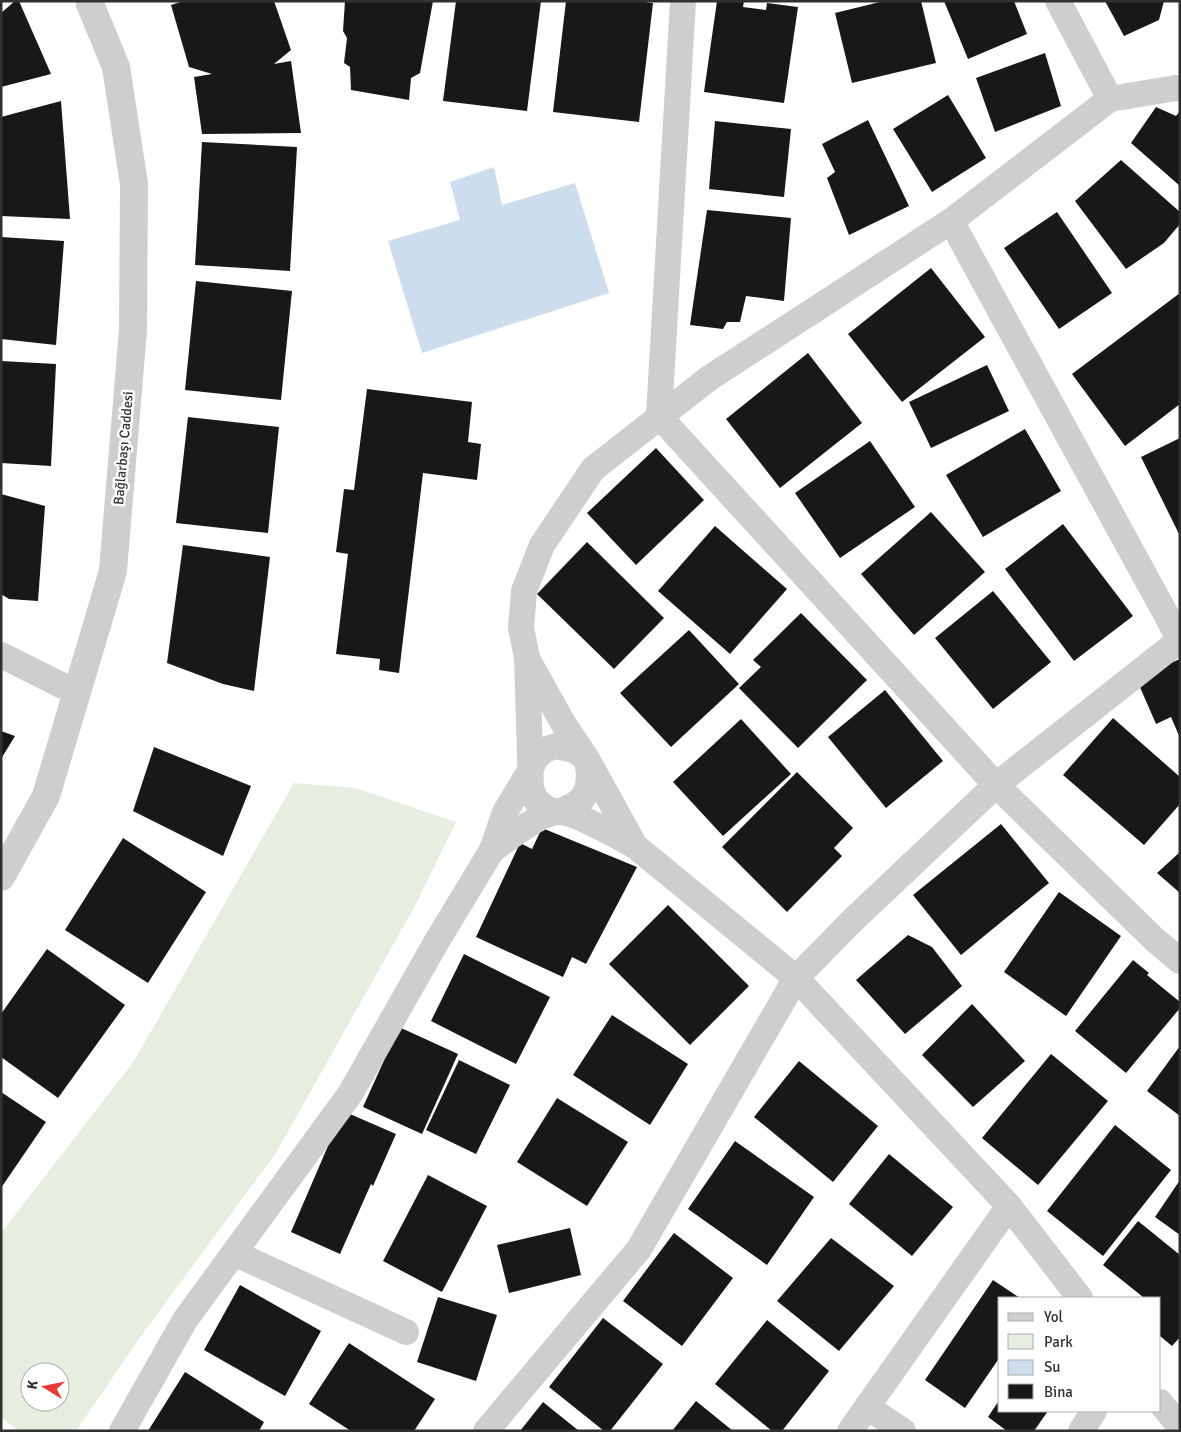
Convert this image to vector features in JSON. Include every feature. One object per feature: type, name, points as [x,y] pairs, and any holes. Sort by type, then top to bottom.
[{"type":"street","points":[[683,1],[659,416],[996,785],[1154,939],[1180,961]]},
{"type":"street","points":[[1058,1],[1110,99]]},
{"type":"street","name":"Bağlarbaşı Caddesi","points":[[1,877],[46,796],[113,571],[133,330],[134,184],[116,67],[92,2]]},
{"type":"street","points":[[1079,1297],[1009,1206],[796,978],[635,846],[583,820],[547,809],[536,800],[530,789],[527,657],[522,628],[524,591],[542,544],[593,469],[659,416],[708,379],[951,221],[1110,99],[1176,88],[1180,89]]},
{"type":"street","points":[[486,1431],[639,1248],[796,978],[853,920],[996,785],[1180,640],[951,221]]},
{"type":"street","points":[[1,655],[77,693]]},
{"type":"street","points":[[527,657],[635,846]]},
{"type":"street","points":[[122,1431],[185,1320],[350,1094],[492,850],[505,812],[530,772],[535,759],[544,750],[556,746],[574,750],[587,759],[588,787],[583,798],[574,805],[559,812],[540,818],[492,850]]},
{"type":"street","points":[[850,1431],[1009,1206]]},
{"type":"street","points":[[234,1254],[406,1332]]},
{"type":"street","points":[[1161,1403],[1179,1426]]},
{"type":"street","points":[[866,1407],[903,1431]]},
{"type":"street","points":[[1081,1431],[1093,1412]]},
{"type":"green space","points":[[294,783],[355,788],[456,822],[417,902],[276,1153],[141,1336],[76,1431],[19,1431],[1,1417],[1,1233],[134,1061]]},
{"type":"water","points":[[494,167],[502,205],[575,183],[609,293],[422,353],[388,241],[460,220],[450,182]]},
{"type":"building","points":[[15,1],[19,1],[51,74],[1,87],[1,13]]},
{"type":"building","points":[[184,1],[274,1],[291,50],[274,64],[291,61],[301,133],[202,134],[194,77],[212,74],[189,67],[171,5]]},
{"type":"building","points":[[345,1],[433,1],[420,73],[411,78],[409,100],[351,90],[350,67],[344,63],[347,38],[343,31]]},
{"type":"building","points":[[456,1],[541,1],[527,111],[443,101]]},
{"type":"building","points":[[566,1],[637,1],[653,3],[639,122],[553,112]]},
{"type":"building","points":[[717,1],[744,1],[743,7],[766,10],[767,3],[798,7],[784,103],[704,92]]},
{"type":"building","points":[[884,1],[921,1],[936,63],[852,83],[835,13]]},
{"type":"building","points":[[944,1],[1014,1],[1027,34],[968,59]]},
{"type":"building","points":[[1105,1],[1164,1],[1159,20],[1124,36]]},
{"type":"building","points":[[1045,53],[1061,106],[995,132],[976,78]]},
{"type":"building","points":[[948,95],[986,158],[932,192],[893,129]]},
{"type":"building","points":[[61,101],[70,219],[1,216],[1,117]]},
{"type":"building","points":[[1156,107],[1176,116],[1180,111],[1180,186],[1131,143]]},
{"type":"building","points":[[868,120],[909,206],[849,235],[827,178],[835,172],[822,144]]},
{"type":"building","points":[[715,121],[791,129],[784,197],[709,189]]},
{"type":"building","points":[[202,142],[297,147],[290,271],[195,265]]},
{"type":"building","points":[[1121,160],[1180,212],[1180,224],[1164,243],[1126,269],[1075,201]]},
{"type":"building","points":[[707,210],[791,218],[784,301],[746,296],[740,322],[727,322],[723,329],[690,325]]},
{"type":"building","points":[[1057,212],[1112,293],[1059,329],[1004,248]]},
{"type":"building","points":[[1,237],[64,241],[56,345],[1,339]]},
{"type":"building","points":[[931,268],[985,337],[902,402],[848,334]]},
{"type":"building","points":[[196,281],[292,291],[281,400],[185,390]]},
{"type":"building","points":[[1180,293],[1180,404],[1125,446],[1072,374]]},
{"type":"building","points":[[808,353],[862,423],[780,488],[726,419]]},
{"type":"building","points":[[1,361],[56,364],[51,466],[1,463]]},
{"type":"building","points":[[987,365],[1009,411],[931,448],[909,402]]},
{"type":"building","points":[[367,389],[472,402],[468,442],[481,444],[477,480],[423,473],[399,673],[379,670],[380,659],[336,654],[348,554],[336,552],[344,489],[354,490]]},
{"type":"building","points":[[188,417],[279,427],[268,533],[176,523]]},
{"type":"building","points":[[1025,429],[1061,491],[983,537],[946,475]]},
{"type":"building","points":[[1180,438],[1180,536],[1141,457]]},
{"type":"building","points":[[870,441],[915,507],[840,558],[795,493]]},
{"type":"building","points":[[656,448],[704,500],[636,565],[587,513]]},
{"type":"building","points":[[1,494],[45,506],[38,601],[9,599],[1,594]]},
{"type":"building","points":[[931,512],[985,572],[914,635],[861,574]]},
{"type":"building","points":[[1063,524],[1133,616],[1074,661],[1005,569]]},
{"type":"building","points":[[715,526],[787,589],[730,654],[658,591]]},
{"type":"building","points":[[587,542],[664,618],[614,669],[537,594]]},
{"type":"building","points":[[183,545],[270,557],[254,691],[223,684],[167,663]]},
{"type":"building","points":[[993,591],[1051,662],[993,709],[935,638]]},
{"type":"building","points":[[801,613],[867,680],[798,748],[739,688],[761,667],[753,660]]},
{"type":"building","points":[[689,630],[739,684],[671,747],[620,693]]},
{"type":"building","points":[[1180,659],[1180,738],[1171,717],[1156,724],[1136,678]]},
{"type":"building","points":[[885,690],[943,761],[886,808],[828,737]]},
{"type":"building","points":[[1113,718],[1180,777],[1180,804],[1144,845],[1063,775]]},
{"type":"building","points":[[741,719],[791,774],[723,836],[673,782]]},
{"type":"building","points":[[1,731],[15,736],[1,759]]},
{"type":"building","points":[[154,747],[251,786],[223,856],[133,811]]},
{"type":"building","points":[[797,772],[853,828],[834,848],[842,856],[787,912],[722,847]]},
{"type":"building","points":[[1001,824],[1049,883],[961,955],[913,895]]},
{"type":"building","points":[[542,828],[637,867],[586,964],[572,957],[563,977],[476,937],[520,843],[532,849]]},
{"type":"building","points":[[123,838],[206,892],[148,983],[65,930]]},
{"type":"building","points":[[1180,852],[1180,893],[1157,873]]},
{"type":"building","points":[[1059,892],[1121,936],[1066,1016],[1004,972]]},
{"type":"building","points":[[668,905],[749,986],[690,1045],[609,964]]},
{"type":"building","points":[[908,935],[932,947],[962,986],[905,1034],[856,980]]},
{"type":"building","points":[[47,949],[125,1005],[58,1098],[1,1057],[1,1014]]},
{"type":"building","points":[[464,954],[550,997],[516,1064],[431,1021]]},
{"type":"building","points":[[1133,960],[1149,973],[1147,975],[1180,1002],[1180,1008],[1126,1073],[1075,1031]]},
{"type":"building","points":[[972,1004],[1025,1061],[973,1107],[922,1055]]},
{"type":"building","points":[[612,1015],[688,1064],[650,1125],[573,1075]]},
{"type":"building","points":[[399,1027],[458,1054],[422,1134],[363,1107]]},
{"type":"building","points":[[1180,1046],[1180,1116],[1147,1091]]},
{"type":"building","points":[[1051,1054],[1108,1101],[1038,1185],[982,1138]]},
{"type":"building","points":[[459,1060],[510,1085],[476,1154],[426,1130]]},
{"type":"building","points":[[799,1061],[878,1126],[833,1182],[754,1117]]},
{"type":"building","points":[[1,1092],[46,1122],[1,1188]]},
{"type":"building","points":[[557,1098],[628,1142],[587,1206],[517,1162]]},
{"type":"building","points":[[343,1111],[396,1134],[373,1186],[371,1184],[340,1254],[291,1232]]},
{"type":"building","points":[[1115,1125],[1171,1170],[1103,1256],[1047,1211]]},
{"type":"building","points":[[735,1141],[814,1197],[767,1265],[688,1209]]},
{"type":"building","points":[[889,1154],[953,1207],[912,1256],[849,1204]]},
{"type":"building","points":[[428,1175],[487,1206],[442,1292],[383,1261]]},
{"type":"building","points":[[1180,1180],[1180,1235],[1155,1217]]},
{"type":"building","points":[[1138,1221],[1180,1255],[1180,1337],[1172,1346],[1161,1337],[1161,1297],[1143,1297],[1103,1265]]},
{"type":"building","points":[[570,1228],[581,1275],[509,1293],[497,1245]]},
{"type":"building","points":[[674,1233],[733,1278],[682,1346],[623,1301]]},
{"type":"building","points":[[831,1238],[894,1286],[839,1351],[777,1301]]},
{"type":"building","points":[[993,1280],[1018,1297],[998,1297],[998,1360],[965,1408],[925,1380]]},
{"type":"building","points":[[240,1285],[321,1331],[285,1396],[204,1350]]},
{"type":"building","points":[[438,1297],[497,1315],[476,1381],[417,1362]]},
{"type":"building","points":[[603,1318],[663,1364],[610,1431],[604,1431],[549,1387]]},
{"type":"building","points":[[767,1320],[829,1371],[782,1431],[772,1431],[715,1384]]},
{"type":"building","points":[[349,1343],[435,1399],[414,1431],[351,1431],[309,1404]]},
{"type":"building","points":[[185,1372],[264,1422],[259,1431],[148,1431]]},
{"type":"building","points":[[696,1401],[733,1431],[672,1431]]},
{"type":"building","points":[[543,1402],[579,1431],[520,1431]]},
{"type":"building","points":[[998,1402],[998,1412],[1047,1412],[1034,1431],[1007,1431],[988,1417]]}]
